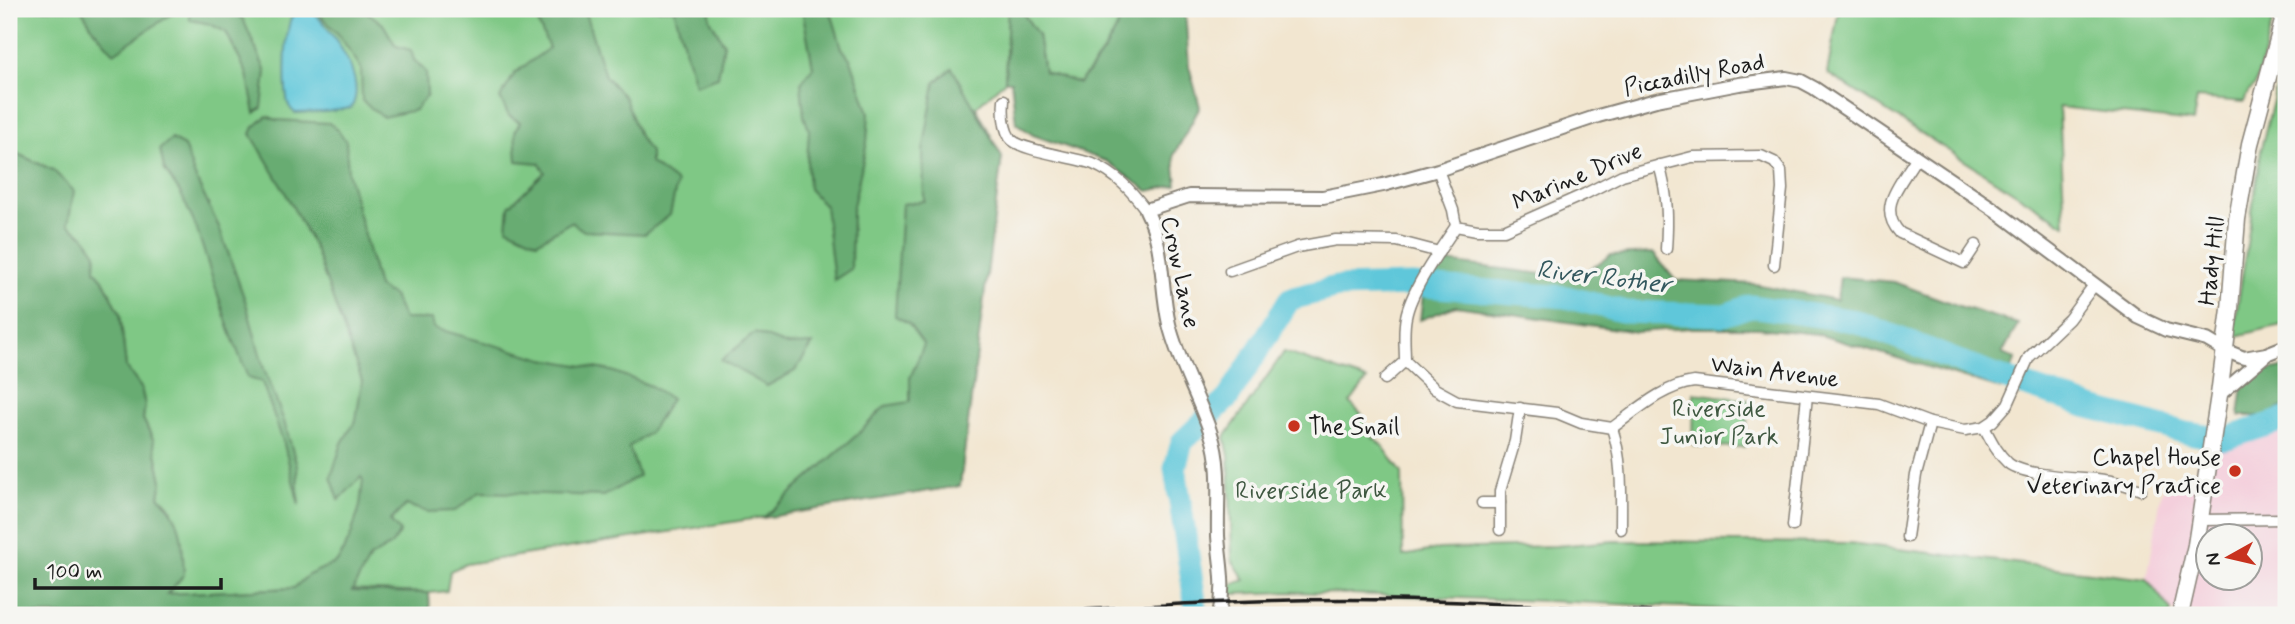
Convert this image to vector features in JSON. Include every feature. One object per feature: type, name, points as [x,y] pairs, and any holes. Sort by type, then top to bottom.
[{"type":"main road","name":"Hady Hill","points":[[2180,615],[2200,520],[2219,395],[2238,219],[2250,144],[2286,10]]},
{"type":"street","name":"Piccadilly Road","points":[[1146,210],[1189,196],[1323,197],[1383,185],[1656,100],[1786,78],[1801,81],[1814,88],[1995,211],[2138,317],[2166,330],[2207,340],[2224,351],[2244,358],[2266,354]]},
{"type":"street","name":"Crow Lane","points":[[1004,100],[1004,118],[1014,142],[1092,164],[1121,180],[1146,210],[1155,228],[1169,325],[1199,400],[1219,464],[1219,536],[1224,592],[1219,615]]},
{"type":"street","name":"Marine Drive","points":[[1456,226],[1477,230],[1503,230],[1622,175],[1692,157],[1761,156],[1774,162],[1781,172],[1782,189],[1774,265]]},
{"type":"street","points":[[1916,158],[1889,206],[1892,225],[1899,233],[1964,262],[1976,246]]},
{"type":"street","points":[[1659,165],[1665,183],[1666,250]]},
{"type":"street","points":[[1438,170],[1456,226],[1409,306],[1405,329],[1405,361],[1435,390],[1457,401],[1557,413],[1581,423],[1612,428],[1619,447],[1621,469],[1621,529]]},
{"type":"street","points":[[1230,271],[1297,247],[1336,240],[1397,241],[1439,252]]},
{"type":"street","points":[[2094,285],[2069,319],[2029,357],[2008,404],[1984,427],[1999,453],[2010,465],[2019,469],[2062,477],[2107,480],[2141,490]]},
{"type":"street","points":[[2219,395],[2266,354],[2286,346]]},
{"type":"street","points":[[1385,379],[1405,361]]},
{"type":"street","name":"Wain Avenue","points":[[1612,428],[1663,393],[1694,382],[1879,404],[1930,423],[1965,430],[1984,427]]},
{"type":"street","points":[[1793,526],[1807,396]]},
{"type":"street","points":[[1500,530],[1500,491],[1515,441],[1520,408]]},
{"type":"street","points":[[1908,537],[1916,475],[1930,423]]},
{"type":"street","points":[[1482,503],[1500,503]]},
{"type":"street","points":[[2200,520],[2286,519]]},
{"type":"shaded area","points":[[2286,429],[2286,614],[2228,615],[2171,611],[2147,579],[2162,490],[2184,484],[2195,485],[2201,441],[2232,447]]},
{"type":"green space","points":[[9,9],[1008,9],[1005,81],[976,107],[1002,157],[979,302],[960,486],[466,564],[450,571],[447,591],[429,593],[294,588],[166,594],[172,509],[159,496],[162,481],[153,439],[143,419],[145,405],[141,388],[126,367],[120,313],[103,279],[95,270],[84,236],[68,224],[53,170],[9,150]]},
{"type":"green space","points":[[81,9],[179,9],[114,53],[94,30]]},
{"type":"green space","points":[[190,9],[231,9],[243,19],[266,72],[262,108],[255,113],[247,74],[226,32],[210,24],[190,20]]},
{"type":"green space","points":[[314,9],[363,9],[383,24],[396,46],[411,50],[414,60],[426,72],[427,95],[415,110],[383,117],[362,101],[361,68],[339,35]]},
{"type":"green space","points":[[532,9],[584,9],[605,76],[625,98],[640,138],[650,152],[650,163],[677,183],[670,215],[645,234],[584,231],[571,222],[537,242],[507,228],[509,206],[545,172],[539,163],[517,161],[515,132],[520,122],[509,116],[500,98],[515,73],[549,48]]},
{"type":"green space","points":[[674,9],[710,9],[710,19],[724,44],[718,77],[695,85]]},
{"type":"green space","points":[[802,9],[830,9],[842,48],[851,60],[869,113],[867,142],[852,211],[851,269],[834,280],[825,206],[809,189],[809,130],[804,116],[801,83],[813,67]]},
{"type":"green space","points":[[1008,9],[1020,9],[1038,35],[1044,72],[1079,83],[1106,48],[1124,9],[1185,9],[1189,66],[1200,107],[1174,155],[1177,185],[1148,191],[1106,161],[1033,135],[1016,123],[1011,81],[1005,81]]},
{"type":"green space","points":[[1020,9],[1124,9],[1111,39],[1079,83],[1044,73],[1038,35]]},
{"type":"green space","points":[[1839,9],[2276,9],[2255,86],[2248,92],[2244,102],[2197,98],[2193,122],[2059,107],[2065,225],[1827,73]]},
{"type":"green space","points":[[2286,50],[2286,324],[2233,337],[2262,144]]},
{"type":"green space","points":[[952,68],[1002,157],[960,486],[763,518],[858,434],[885,406],[910,402],[910,378],[924,345],[908,323],[895,316],[902,204],[924,201],[923,151],[935,83]]},
{"type":"green space","points":[[267,116],[277,120],[329,123],[346,141],[348,173],[378,287],[393,296],[404,319],[432,319],[434,328],[544,359],[612,371],[651,386],[671,399],[650,432],[629,447],[639,476],[604,496],[480,492],[455,511],[427,512],[406,505],[390,521],[400,532],[391,545],[370,558],[352,591],[429,593],[430,611],[289,615],[9,615],[9,150],[53,170],[74,191],[68,224],[84,236],[96,253],[95,270],[103,279],[120,313],[126,367],[141,388],[145,405],[143,419],[153,439],[162,481],[159,496],[174,515],[180,532],[184,575],[167,594],[294,588],[308,575],[337,562],[350,538],[360,506],[363,480],[361,477],[339,500],[331,477],[342,443],[356,420],[362,381],[315,249],[251,134],[254,127]]},
{"type":"green space","points":[[171,139],[184,146],[195,177],[219,227],[246,303],[264,369],[284,421],[297,466],[299,505],[284,444],[262,382],[248,378],[196,227],[181,194],[164,169],[160,149]]},
{"type":"green space","points":[[1653,253],[1675,280],[1755,284],[1837,300],[1840,277],[1894,282],[2018,324],[2002,354],[2016,359],[2001,389],[1817,334],[1759,328],[1690,328],[1637,332],[1456,306],[1420,320],[1423,294],[1439,261],[1576,278],[1611,255]]},
{"type":"green space","points":[[755,333],[787,345],[813,344],[795,371],[767,386],[721,360]]},
{"type":"green space","name":"Riverside Park","points":[[1284,352],[1367,380],[1350,403],[1363,416],[1365,430],[1382,445],[1402,473],[1403,556],[1439,549],[1555,546],[1615,541],[1849,543],[2147,579],[2171,611],[2170,615],[1854,615],[1292,592],[1229,594],[1230,585],[1245,580],[1232,560],[1229,456],[1225,437]]},
{"type":"green space","points":[[2286,367],[2286,405],[2267,416],[2239,416],[2244,376]]},
{"type":"green space","name":"Riverside Junior Park","points":[[1694,393],[1749,400],[1745,447],[1693,446]]},
{"type":"water","points":[[301,10],[311,10],[328,29],[345,56],[355,84],[355,97],[351,108],[295,113],[289,106],[286,81],[287,35],[291,18]]},
{"type":"waterway","name":"River Rother","points":[[1197,615],[1175,468],[1182,442],[1228,398],[1290,299],[1337,287],[1412,285],[1566,297],[1626,312],[1724,315],[1750,306],[1855,321],[1991,374],[2089,407],[2187,433],[2224,439],[2286,419]]},
{"type":"railway","points":[[1009,615],[1203,603],[1349,599],[1716,615]]},
{"type":"place","name":"The Snail","points":[[1294,426]]},
{"type":"place","name":"Chapel House Veterinary Practice","points":[[2235,471]]}]
